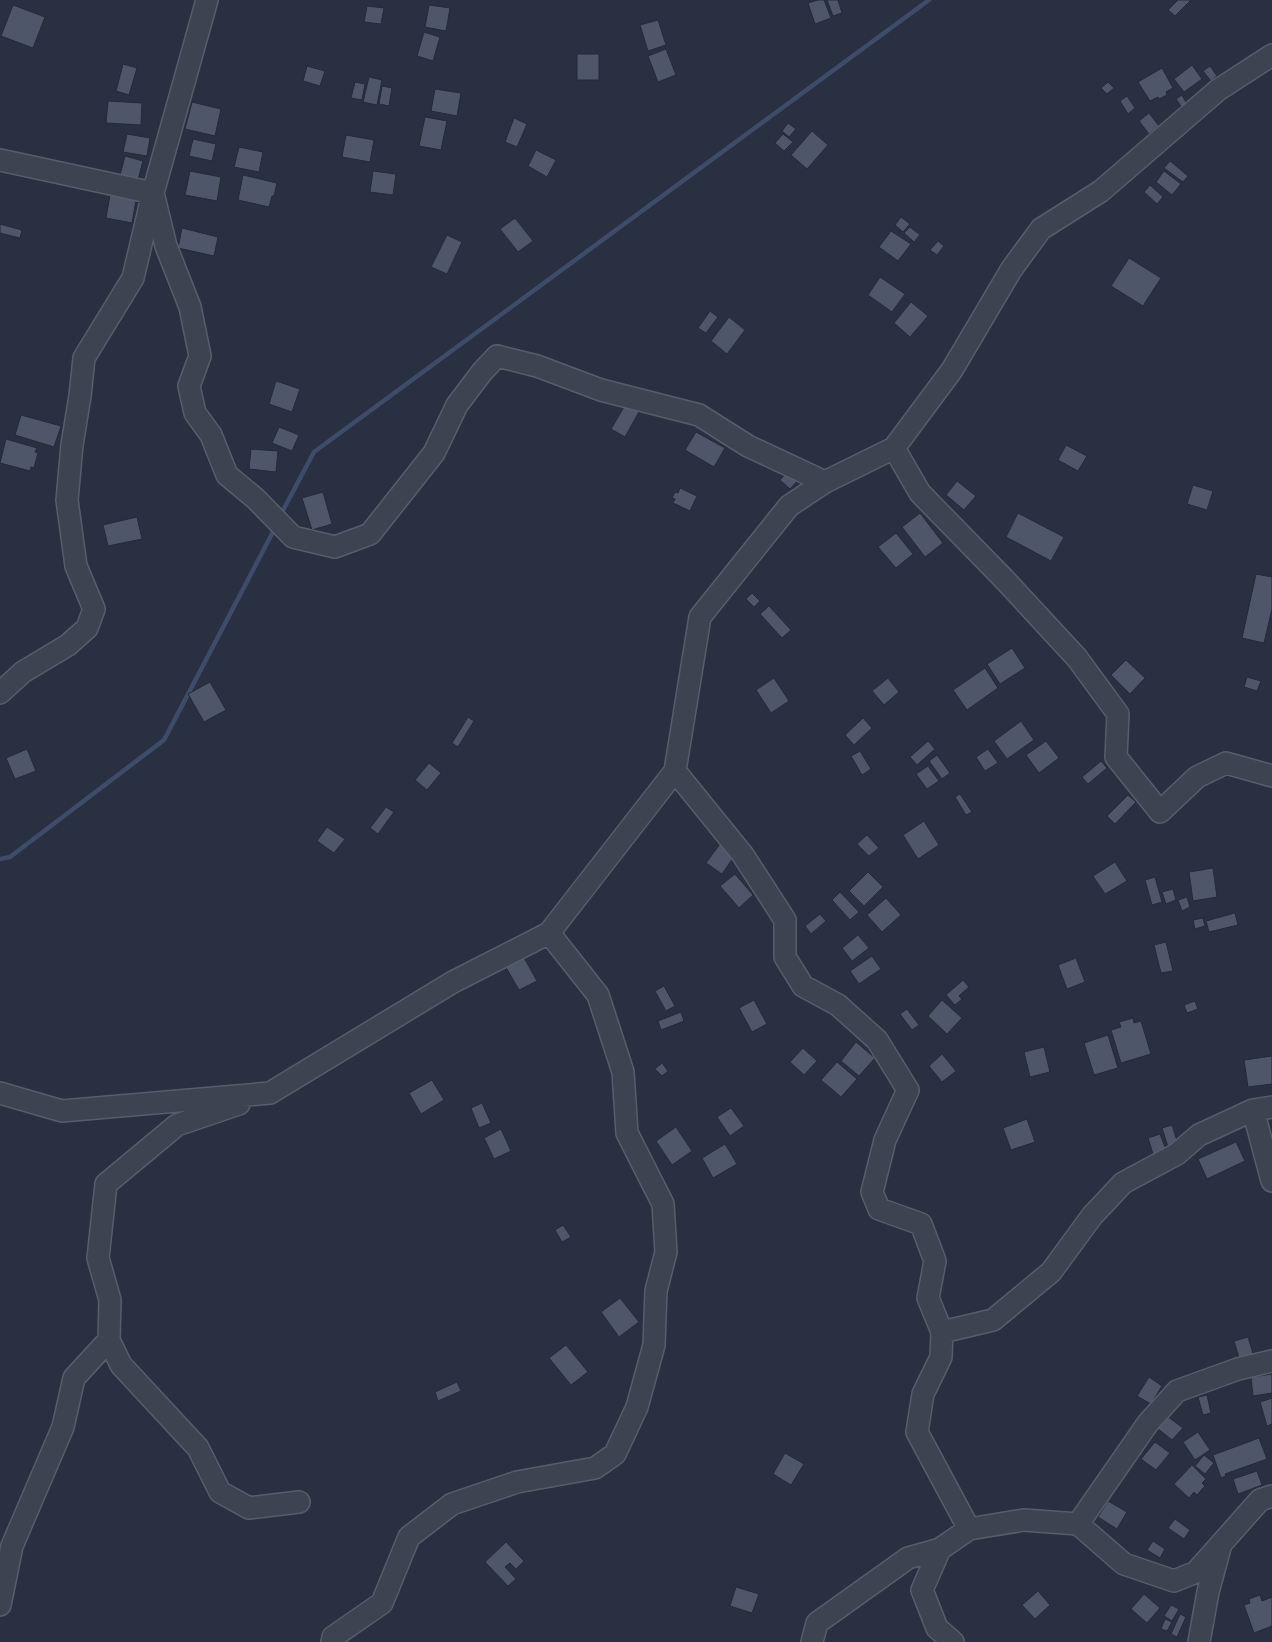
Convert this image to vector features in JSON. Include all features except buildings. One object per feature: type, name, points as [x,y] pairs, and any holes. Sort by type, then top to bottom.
[{"type":"street","points":[[0,693],[23,672],[68,645],[87,628],[94,609],[76,566],[67,500],[72,445],[84,358],[133,278],[153,193],[207,0]]},
{"type":"street","points":[[300,1502],[249,1508],[220,1492],[198,1448],[121,1365],[109,1340],[110,1300],[98,1258],[106,1184],[176,1125],[270,1093],[453,982],[548,933],[675,771],[700,617],[790,506],[825,482],[894,448],[952,370],[1011,270],[1042,229],[1102,191],[1218,90],[1272,54]]},
{"type":"street","points":[[0,160],[153,193]]},
{"type":"street","points":[[153,193],[166,246],[190,307],[200,356],[189,386],[195,413],[211,435],[227,475],[256,499],[293,536],[335,548],[370,534],[434,453],[457,405],[482,372],[497,356],[537,366],[601,390],[699,415],[748,446],[825,482]]},
{"type":"street","points":[[894,448],[920,493],[1004,578],[1077,658],[1118,714],[1116,757],[1160,812],[1197,776],[1226,763],[1272,776]]},
{"type":"street","points":[[675,771],[743,855],[785,920],[785,957],[803,986],[838,1005],[877,1040],[908,1090],[885,1140],[872,1192],[880,1209],[921,1224],[935,1261],[928,1298],[942,1332],[941,1357],[923,1394],[917,1432],[969,1529]]},
{"type":"street","points":[[332,1642],[333,1637],[382,1603],[409,1537],[452,1504],[516,1482],[595,1468],[616,1454],[637,1407],[654,1345],[656,1291],[666,1252],[663,1204],[627,1133],[623,1072],[598,995],[548,933]]},
{"type":"street","points":[[0,1093],[62,1111],[270,1093]]},
{"type":"street","points":[[942,1332],[993,1320],[1050,1272],[1092,1216],[1123,1183],[1177,1154],[1199,1134],[1262,1109],[1272,1181]]},
{"type":"street","points":[[0,1605],[12,1546],[63,1428],[74,1378],[109,1340]]},
{"type":"street","points":[[1078,1524],[1148,1423],[1176,1391],[1238,1369],[1272,1361]]},
{"type":"street","points":[[812,1642],[817,1623],[908,1558],[940,1549],[969,1529],[1024,1520],[1078,1524],[1124,1564],[1174,1581],[1196,1572],[1260,1500],[1272,1496]]},
{"type":"street","points":[[1199,1642],[1208,1592],[1221,1544]]},
{"type":"street","points":[[940,1549],[922,1590],[937,1628],[953,1642]]},
{"type":"waterway","points":[[280,516],[314,452],[929,0]]},
{"type":"waterway","points":[[0,859],[10,857],[164,740],[275,528]]}]
